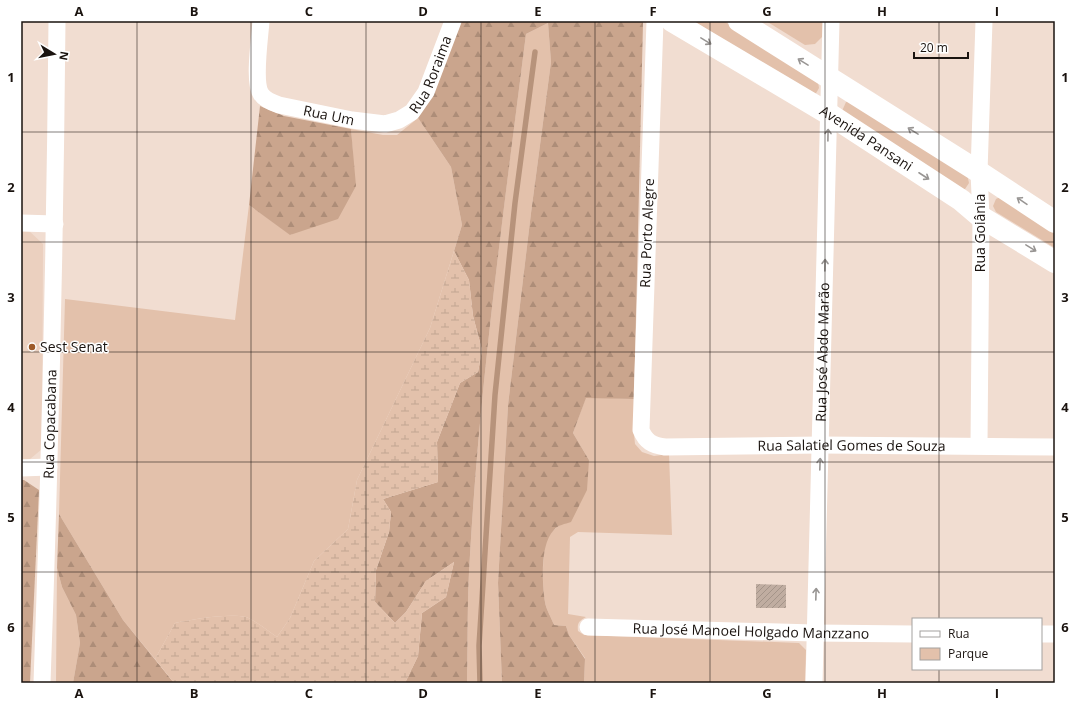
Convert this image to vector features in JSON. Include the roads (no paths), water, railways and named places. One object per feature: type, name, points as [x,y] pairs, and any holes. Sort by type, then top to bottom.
[{"type":"main road","name":"Avenida Pansani","points":[[672,21],[829,114],[961,200],[981,218],[1055,262]]},
{"type":"main road","points":[[739,21],[979,172],[1055,222]]},
{"type":"street","name":"Rua Copacabana","points":[[42,683],[55,224],[57,21]]},
{"type":"street","name":"Rua Um","points":[[261,21],[257,78],[258,88],[262,95],[269,101],[279,106],[352,120],[385,124],[399,120]]},
{"type":"street","name":"Rua Roraima","points":[[399,120],[412,112],[426,92],[453,21]]},
{"type":"street","name":"Rua Porto Alegre","points":[[648,443],[643,437],[641,430],[655,21]]},
{"type":"street","name":"Rua José Abdo Marão","points":[[814,683],[814,633],[821,444],[831,21]]},
{"type":"street","name":"Rua Goiânia","points":[[979,445],[981,218],[979,172],[984,21]]},
{"type":"street","points":[[21,223],[55,224]]},
{"type":"street","name":"Rua Salatiel Gomes de Souza","points":[[648,443],[655,446],[665,447],[821,444],[1055,447]]},
{"type":"street","points":[[21,468],[49,467]]},
{"type":"street","name":"Rua José Manoel Holgado Manzzano","points":[[588,628],[912,634]]},
{"type":"street","points":[[1042,634],[1055,634]]},
{"type":"waterway","points":[[480,683],[479,646],[495,395],[515,203],[535,52]]},
{"type":"place","name":"Sest Senat","points":[[32,347]]}]
